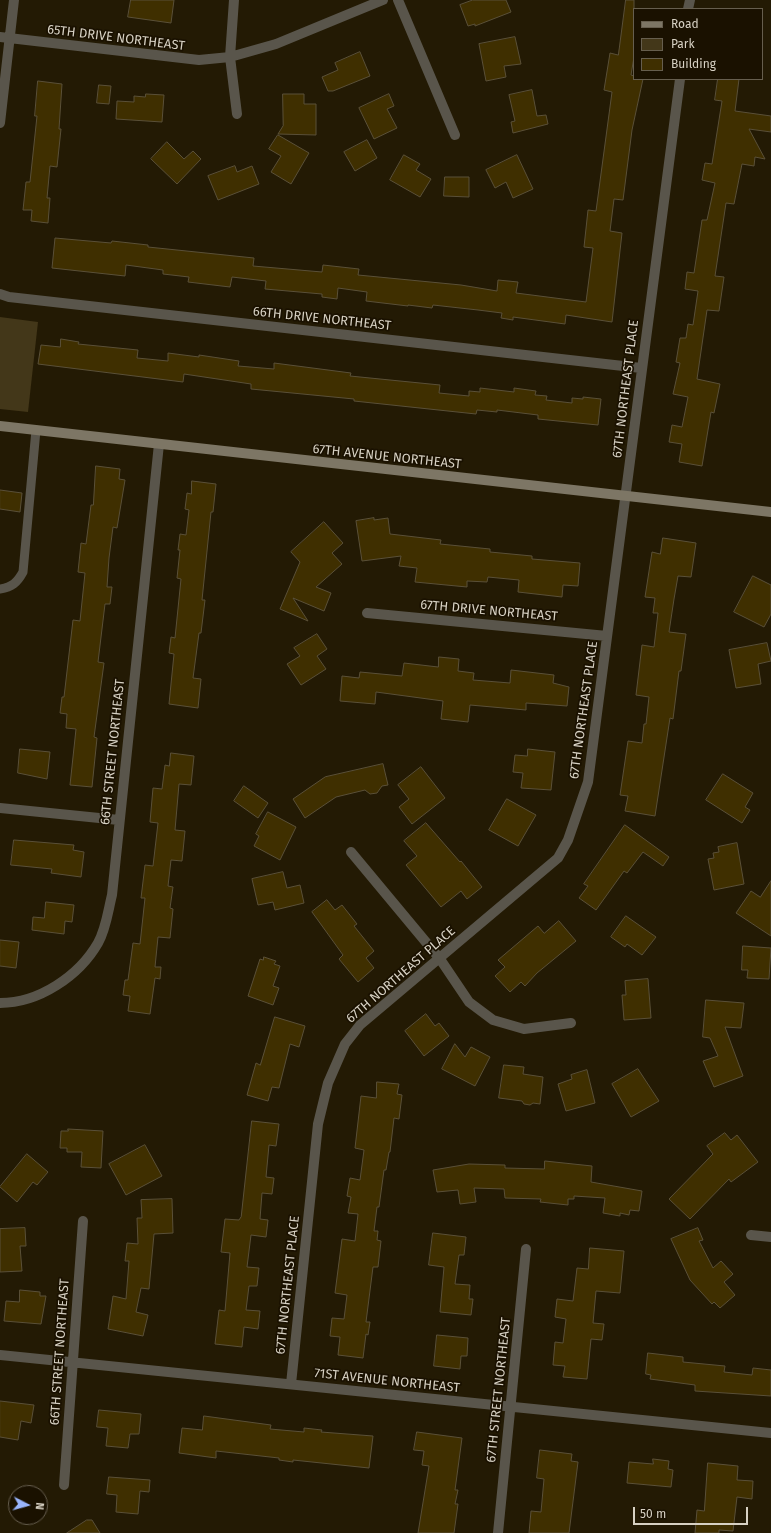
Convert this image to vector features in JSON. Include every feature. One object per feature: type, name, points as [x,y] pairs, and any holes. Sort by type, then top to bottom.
[{"type":"main road","name":"67TH AVENUE NORTHEAST","points":[[0,426],[771,512]]},
{"type":"street","points":[[0,124],[5,38],[14,0]]},
{"type":"street","points":[[234,0],[230,57],[238,114]]},
{"type":"street","name":"65TH DRIVE NORTHEAST","points":[[5,38],[199,60],[230,57],[276,44],[383,0]]},
{"type":"street","points":[[398,0],[455,135]]},
{"type":"street","name":"67TH NORTHEAST PLACE","points":[[291,1384],[318,1124],[328,1083],[344,1044],[360,1025],[558,858],[568,840],[588,782],[680,80]]},
{"type":"street","name":"66TH DRIVE NORTHEAST","points":[[0,294],[9,297],[641,368]]},
{"type":"street","name":"66TH STREET NORTHEAST","points":[[0,1003],[26,1000],[56,985],[72,973],[98,942],[106,922],[112,895],[159,444]]},
{"type":"street","name":"67TH DRIVE NORTHEAST","points":[[368,613],[608,636]]},
{"type":"street","points":[[0,808],[119,820]]},
{"type":"street","points":[[351,852],[440,959],[468,1002],[493,1020],[524,1029],[571,1023]]},
{"type":"street","name":"66TH STREET NORTHEAST","points":[[64,1485],[82,1220]]},
{"type":"street","points":[[751,1235],[771,1237]]},
{"type":"street","name":"67TH STREET NORTHEAST","points":[[498,1533],[526,1248]]},
{"type":"street","name":"71ST AVENUE NORTHEAST","points":[[0,1355],[771,1433]]},
{"type":"lane","points":[[0,589],[10,587],[18,581],[23,572],[36,430]]},
{"type":"green space","points":[[0,317],[38,322],[28,412],[0,409]]},
{"type":"building","points":[[131,0],[174,0],[171,23],[128,17]]},
{"type":"building","points":[[473,0],[506,0],[511,12],[475,26],[475,24],[468,26],[460,5]]},
{"type":"building","points":[[626,0],[634,0],[633,63],[631,75],[633,76],[633,80],[643,80],[632,130],[623,200],[614,199],[610,231],[622,233],[612,322],[566,315],[565,324],[513,317],[513,320],[501,318],[502,313],[433,305],[432,308],[366,301],[367,292],[338,288],[337,299],[322,297],[322,294],[265,289],[266,281],[232,277],[230,287],[188,282],[189,277],[163,274],[163,270],[126,265],[125,276],[52,268],[55,238],[111,243],[112,241],[148,245],[148,247],[254,258],[253,266],[322,272],[323,265],[359,269],[358,275],[461,285],[497,291],[498,280],[518,282],[516,293],[586,302],[593,248],[584,247],[588,210],[596,211],[612,92],[604,90],[610,53],[618,55]]},
{"type":"building","points":[[515,37],[521,64],[504,66],[506,77],[486,81],[479,44]]},
{"type":"building","points":[[360,52],[370,76],[333,91],[328,91],[322,77],[338,70],[335,63]]},
{"type":"building","points":[[718,80],[739,80],[735,111],[771,116],[771,132],[749,129],[765,159],[755,157],[754,166],[742,164],[734,204],[726,203],[715,276],[724,277],[719,311],[707,310],[697,379],[720,384],[714,413],[711,412],[702,466],[679,462],[682,444],[669,442],[672,425],[682,427],[688,397],[673,394],[680,363],[676,362],[680,338],[686,338],[688,324],[693,325],[698,291],[685,289],[687,272],[694,273],[702,220],[707,220],[715,183],[702,180],[705,163],[712,164],[722,101],[715,100]]},
{"type":"building","points":[[38,81],[62,84],[59,129],[61,129],[57,167],[50,166],[47,198],[50,198],[48,223],[31,221],[32,210],[23,210],[26,182],[30,182],[37,116],[35,116]]},
{"type":"building","points":[[99,85],[111,86],[109,104],[97,103]]},
{"type":"building","points":[[532,90],[537,116],[546,115],[548,124],[513,133],[511,122],[515,121],[509,95]]},
{"type":"building","points":[[146,94],[164,95],[162,122],[116,119],[117,101],[134,102],[134,96],[145,97]]},
{"type":"building","points":[[283,94],[304,94],[304,104],[316,104],[316,135],[278,134],[283,126]]},
{"type":"building","points":[[389,94],[394,106],[387,109],[397,128],[374,139],[359,108]]},
{"type":"building","points":[[278,135],[309,153],[291,184],[271,172],[281,156],[269,149]]},
{"type":"building","points":[[367,140],[377,158],[355,171],[344,152]]},
{"type":"building","points":[[167,142],[184,159],[193,151],[201,159],[177,184],[151,159]]},
{"type":"building","points":[[404,155],[420,164],[416,170],[431,179],[420,197],[390,180]]},
{"type":"building","points":[[517,155],[533,189],[513,198],[506,182],[495,188],[486,170]]},
{"type":"building","points":[[235,166],[237,172],[252,166],[259,184],[218,200],[208,176]]},
{"type":"building","points":[[445,177],[469,177],[469,197],[444,196]]},
{"type":"building","points":[[61,339],[79,342],[78,344],[138,350],[137,358],[168,361],[168,353],[199,357],[199,355],[239,361],[238,366],[274,369],[274,363],[351,373],[350,376],[440,385],[439,393],[469,396],[469,391],[480,392],[480,388],[514,392],[514,388],[536,391],[535,395],[547,396],[546,400],[572,403],[572,398],[583,399],[583,397],[601,399],[598,425],[538,419],[538,415],[497,410],[497,412],[477,410],[476,414],[354,401],[354,399],[251,389],[251,384],[184,374],[183,382],[38,364],[41,345],[60,347]]},
{"type":"building","points":[[96,466],[120,469],[119,479],[125,480],[117,528],[113,527],[109,558],[107,587],[112,587],[110,604],[105,604],[98,662],[104,663],[94,737],[97,738],[92,787],[70,785],[76,729],[66,728],[67,714],[60,713],[62,697],[64,697],[73,620],[80,621],[85,573],[78,572],[81,543],[86,544],[91,505],[93,505]]},
{"type":"building","points":[[192,481],[216,484],[213,512],[211,512],[202,600],[205,600],[193,678],[201,679],[198,708],[169,704],[174,654],[169,653],[171,637],[175,638],[181,579],[177,578],[180,550],[178,550],[180,534],[186,535],[189,510],[185,509],[187,493],[191,494]]},
{"type":"building","points":[[0,490],[22,493],[20,512],[0,509]]},
{"type":"building","points":[[374,518],[374,520],[388,518],[390,534],[441,540],[440,544],[490,549],[490,552],[532,556],[532,559],[580,563],[578,586],[563,585],[562,597],[518,592],[519,580],[488,577],[487,582],[467,581],[467,587],[415,582],[417,568],[399,566],[401,556],[362,561],[356,521]]},
{"type":"building","points":[[324,522],[343,543],[332,553],[342,564],[316,587],[331,593],[324,611],[293,598],[308,621],[280,609],[300,562],[291,552]]},
{"type":"building","points":[[663,538],[696,543],[691,577],[678,576],[669,632],[686,634],[681,671],[679,671],[673,719],[670,718],[655,816],[625,811],[628,796],[620,795],[628,741],[642,743],[644,724],[646,724],[649,697],[636,695],[642,645],[654,647],[658,613],[653,613],[655,598],[645,597],[652,552],[660,554]]},
{"type":"building","points":[[753,576],[771,585],[771,614],[764,627],[734,612]]},
{"type":"building","points":[[317,634],[327,649],[317,656],[326,669],[301,685],[287,664],[300,656],[294,648]]},
{"type":"building","points":[[767,643],[771,661],[758,664],[761,684],[736,688],[729,650]]},
{"type":"building","points":[[439,657],[459,659],[458,671],[474,673],[473,680],[510,683],[511,670],[554,675],[553,683],[569,687],[567,706],[526,703],[526,710],[470,705],[468,722],[441,719],[443,701],[376,692],[375,704],[340,701],[342,676],[359,678],[360,672],[402,676],[404,663],[438,667]]},
{"type":"building","points":[[20,749],[50,752],[47,779],[18,773]]},
{"type":"building","points":[[528,749],[555,752],[551,790],[521,788],[523,773],[513,772],[515,755],[527,756]]},
{"type":"building","points":[[171,753],[194,756],[191,785],[179,784],[175,830],[185,831],[182,861],[171,860],[168,886],[173,887],[170,908],[173,909],[170,938],[158,937],[155,967],[161,967],[160,979],[155,978],[150,1014],[128,1011],[130,996],[123,995],[125,980],[128,980],[133,943],[140,944],[145,898],[141,898],[145,865],[153,866],[158,823],[150,822],[153,788],[162,789],[165,765],[169,766]]},
{"type":"building","points":[[383,764],[388,785],[382,786],[377,793],[370,794],[365,790],[336,797],[305,818],[293,799],[325,777]]},
{"type":"building","points":[[421,767],[445,798],[412,824],[399,807],[409,799],[398,785]]},
{"type":"building","points":[[723,774],[753,793],[745,807],[750,810],[742,823],[706,800]]},
{"type":"building","points":[[244,786],[268,803],[258,818],[234,801]]},
{"type":"building","points":[[507,799],[536,815],[518,846],[489,830]]},
{"type":"building","points":[[268,812],[296,827],[280,860],[254,846],[259,836],[256,834]]},
{"type":"building","points":[[426,823],[460,862],[461,861],[482,887],[467,899],[461,891],[441,907],[406,865],[417,856],[404,841]]},
{"type":"building","points":[[625,825],[669,857],[663,866],[643,852],[627,873],[624,871],[596,910],[579,898],[588,886],[584,884]]},
{"type":"building","points":[[14,840],[74,845],[73,850],[84,852],[81,877],[51,873],[52,869],[11,865]]},
{"type":"building","points":[[737,843],[744,884],[714,890],[708,859],[714,858],[713,853],[719,852],[718,847]]},
{"type":"building","points":[[283,872],[287,888],[300,885],[304,903],[275,910],[273,902],[258,905],[252,879]]},
{"type":"building","points":[[771,881],[771,936],[736,913],[751,891],[760,897]]},
{"type":"building","points":[[327,900],[335,910],[342,905],[357,924],[354,926],[374,951],[366,958],[374,968],[358,982],[339,959],[343,955],[312,912]]},
{"type":"building","points":[[46,902],[74,905],[72,922],[65,921],[64,934],[32,930],[33,917],[44,918]]},
{"type":"building","points":[[626,916],[656,937],[642,955],[627,944],[625,947],[611,937]]},
{"type":"building","points":[[559,921],[576,941],[537,973],[525,986],[521,982],[510,992],[495,976],[505,967],[498,960],[538,926],[544,933]]},
{"type":"building","points":[[0,940],[19,942],[16,968],[0,966]]},
{"type":"building","points":[[743,946],[771,948],[769,979],[747,978],[748,970],[742,970]]},
{"type":"building","points":[[264,957],[276,961],[274,964],[280,966],[273,986],[279,988],[273,1005],[248,996],[260,959],[263,960]]},
{"type":"building","points":[[648,979],[651,1018],[624,1020],[622,995],[626,995],[625,981]]},
{"type":"building","points":[[706,1000],[744,1003],[741,1028],[725,1027],[743,1076],[714,1087],[703,1061],[718,1056],[710,1038],[703,1037]]},
{"type":"building","points":[[426,1014],[435,1026],[439,1023],[449,1036],[424,1056],[405,1031]]},
{"type":"building","points":[[275,1017],[305,1026],[299,1047],[290,1044],[279,1088],[272,1087],[268,1101],[247,1095],[256,1063],[260,1065]]},
{"type":"building","points":[[455,1044],[465,1057],[471,1047],[490,1057],[475,1086],[442,1069]]},
{"type":"building","points":[[504,1065],[524,1067],[523,1074],[543,1077],[540,1104],[533,1103],[530,1105],[524,1104],[522,1101],[499,1098]]},
{"type":"building","points":[[638,1069],[659,1101],[631,1117],[612,1084]]},
{"type":"building","points":[[587,1070],[595,1103],[566,1111],[558,1084],[572,1079],[571,1075]]},
{"type":"building","points":[[377,1082],[399,1084],[397,1094],[402,1095],[399,1119],[394,1118],[390,1152],[386,1170],[384,1170],[379,1207],[377,1207],[374,1231],[378,1231],[377,1240],[381,1241],[378,1267],[373,1267],[366,1322],[370,1322],[368,1335],[366,1334],[363,1358],[338,1355],[340,1337],[330,1336],[332,1318],[344,1319],[347,1295],[335,1293],[342,1239],[355,1241],[358,1214],[348,1213],[351,1197],[347,1196],[350,1178],[360,1180],[364,1150],[355,1148],[361,1096],[376,1098]]},
{"type":"building","points":[[252,1121],[279,1124],[276,1146],[269,1145],[266,1177],[274,1178],[272,1194],[262,1193],[260,1219],[268,1220],[266,1237],[251,1235],[247,1267],[259,1268],[257,1286],[249,1286],[246,1310],[260,1311],[258,1329],[244,1327],[242,1347],[215,1344],[219,1310],[225,1311],[230,1253],[221,1252],[225,1219],[239,1220],[241,1217]]},
{"type":"building","points":[[68,1129],[103,1131],[101,1168],[81,1167],[82,1152],[67,1152],[67,1148],[60,1148],[61,1131],[68,1131]]},
{"type":"building","points":[[725,1133],[731,1140],[737,1135],[758,1162],[731,1182],[729,1179],[690,1219],[669,1199],[713,1154],[707,1146]]},
{"type":"building","points":[[145,1145],[162,1176],[126,1195],[109,1164]]},
{"type":"building","points":[[27,1154],[48,1172],[37,1185],[33,1182],[17,1202],[0,1187]]},
{"type":"building","points":[[545,1161],[592,1166],[591,1182],[642,1191],[639,1211],[630,1210],[629,1215],[620,1213],[620,1216],[603,1213],[605,1198],[574,1196],[574,1199],[568,1199],[568,1205],[540,1202],[541,1199],[505,1198],[504,1189],[474,1188],[476,1202],[460,1204],[458,1190],[437,1192],[433,1170],[469,1164],[505,1165],[505,1168],[544,1169]]},
{"type":"building","points":[[172,1199],[173,1233],[154,1234],[149,1289],[141,1288],[136,1312],[148,1315],[143,1336],[108,1329],[113,1296],[126,1299],[129,1261],[125,1261],[127,1243],[138,1244],[137,1218],[142,1218],[141,1200]]},
{"type":"building","points":[[25,1228],[26,1246],[20,1246],[22,1271],[0,1272],[0,1229]]},
{"type":"building","points":[[698,1228],[703,1240],[699,1241],[713,1268],[721,1261],[733,1274],[724,1282],[735,1295],[720,1308],[714,1302],[712,1304],[690,1280],[671,1239]]},
{"type":"building","points":[[433,1233],[466,1237],[464,1255],[459,1255],[455,1284],[470,1285],[469,1299],[473,1299],[471,1315],[440,1312],[444,1267],[429,1265]]},
{"type":"building","points":[[590,1248],[624,1251],[620,1293],[596,1291],[593,1323],[604,1324],[602,1340],[591,1339],[587,1379],[563,1377],[565,1366],[553,1365],[555,1342],[563,1343],[566,1319],[555,1317],[557,1299],[573,1301],[577,1268],[588,1269]]},
{"type":"building","points":[[20,1290],[40,1292],[40,1296],[46,1296],[41,1324],[4,1321],[6,1301],[19,1302]]},
{"type":"building","points":[[437,1335],[468,1338],[467,1356],[461,1356],[460,1369],[434,1366]]},
{"type":"building","points":[[648,1353],[683,1357],[683,1362],[725,1366],[724,1372],[752,1375],[753,1368],[771,1370],[771,1396],[695,1391],[695,1385],[650,1379],[651,1375],[646,1374]]},
{"type":"building","points":[[0,1401],[34,1405],[31,1423],[21,1421],[18,1440],[0,1437]]},
{"type":"building","points":[[99,1410],[141,1414],[139,1434],[130,1434],[128,1448],[106,1446],[108,1428],[97,1427]]},
{"type":"building","points":[[204,1416],[271,1425],[270,1429],[304,1432],[304,1428],[322,1430],[321,1432],[373,1436],[369,1468],[293,1460],[293,1462],[279,1460],[279,1458],[216,1451],[216,1458],[179,1453],[182,1428],[202,1430]]},
{"type":"building","points":[[417,1432],[462,1438],[455,1490],[458,1490],[455,1504],[458,1504],[454,1533],[418,1533],[429,1466],[422,1465],[424,1451],[414,1450]]},
{"type":"building","points":[[540,1450],[572,1454],[571,1461],[578,1462],[569,1533],[529,1533],[531,1511],[541,1512],[544,1479],[537,1478]]},
{"type":"building","points":[[653,1459],[669,1461],[668,1469],[673,1470],[671,1487],[627,1483],[629,1462],[653,1464]]},
{"type":"building","points":[[708,1463],[738,1466],[737,1480],[753,1481],[752,1499],[737,1497],[733,1531],[719,1530],[719,1533],[695,1533],[697,1510],[704,1511]]},
{"type":"building","points":[[109,1477],[150,1480],[149,1492],[140,1491],[138,1514],[116,1512],[117,1495],[107,1494]]},
{"type":"building","points":[[87,1520],[92,1520],[100,1533],[67,1533]]}]
